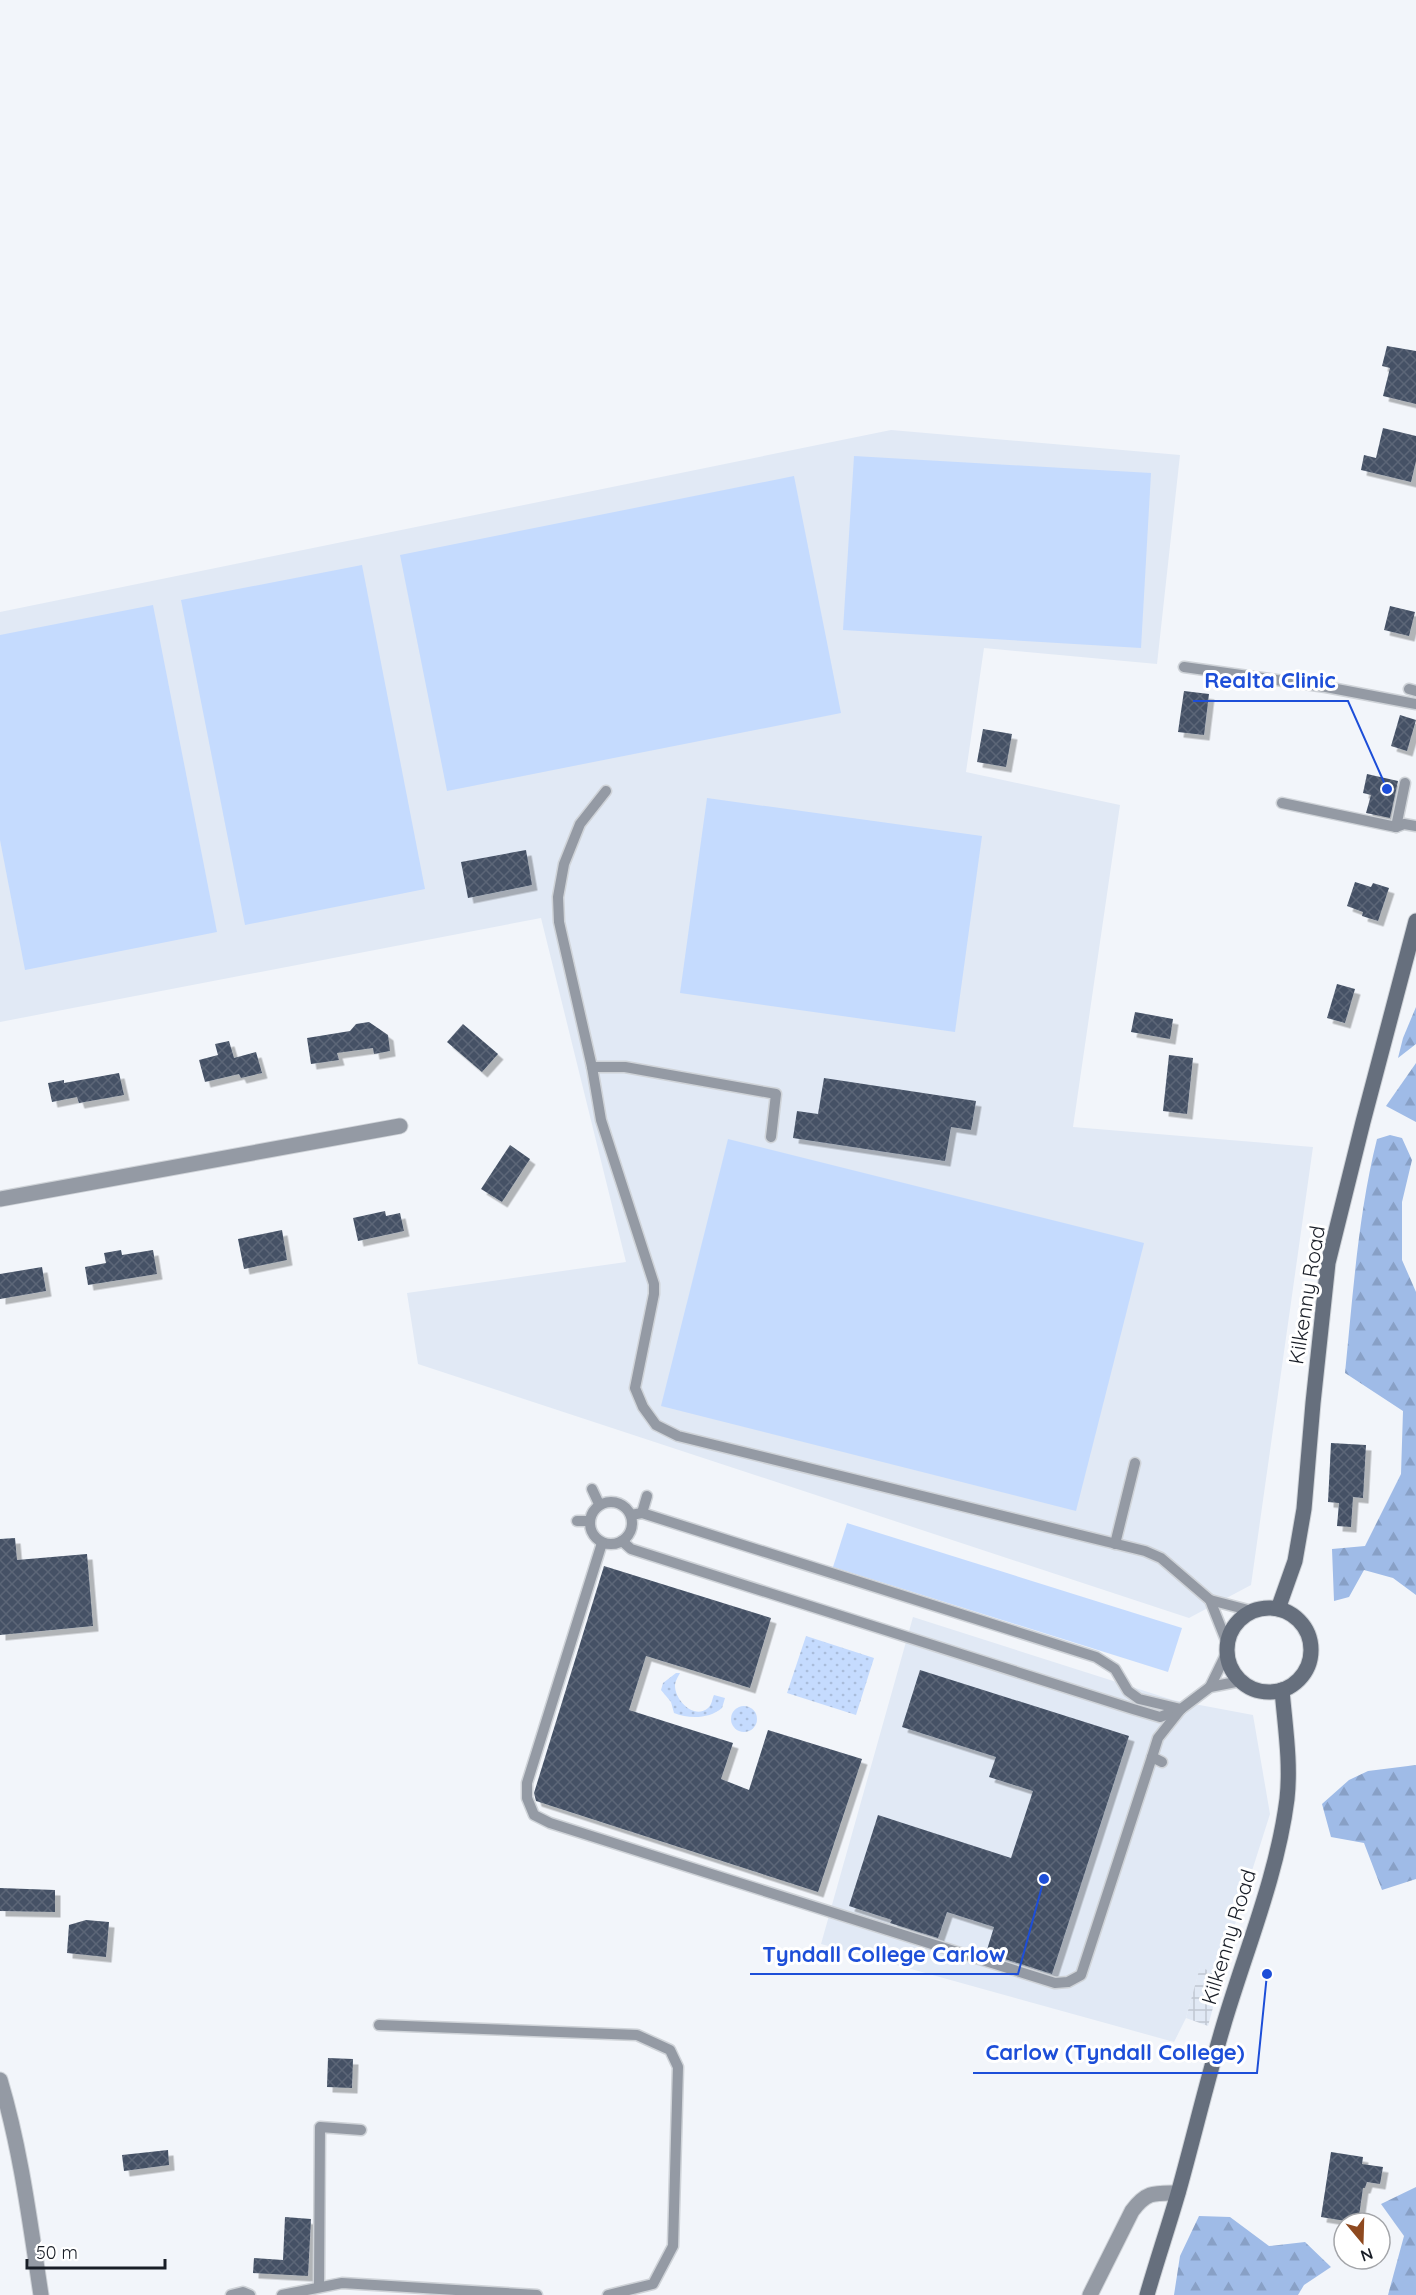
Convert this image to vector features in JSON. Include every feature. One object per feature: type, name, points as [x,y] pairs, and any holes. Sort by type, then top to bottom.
[{"type":"main road","name":"Kilkenny Road","points":[[1278,1609],[1295,1561],[1304,1509],[1328,1263],[1416,921]]},
{"type":"main road","points":[[1278,1609],[1299,1621],[1308,1635],[1311,1652],[1307,1669],[1296,1682],[1282,1690],[1265,1692],[1256,1690],[1241,1682],[1231,1668],[1227,1648],[1235,1625],[1252,1611],[1278,1609]]},
{"type":"main road","name":"Kilkenny Road","points":[[1147,2295],[1277,1848],[1287,1798],[1288,1750],[1282,1690]]},
{"type":"street","points":[[0,1199],[400,1126]]},
{"type":"street","points":[[0,2080],[8,2105],[28,2207],[41,2295]]},
{"type":"street","points":[[1090,2295],[1132,2211],[1140,2200],[1152,2193],[1178,2193]]},
{"type":"lane","points":[[1184,667],[1326,687],[1416,704]]},
{"type":"lane","points":[[1396,827],[1405,783]]},
{"type":"lane","points":[[606,791],[580,824],[564,864],[558,897],[559,922],[592,1067],[601,1120],[654,1284],[635,1389],[643,1407],[656,1425],[678,1436],[1161,1557],[1210,1600],[1252,1611]]},
{"type":"lane","points":[[1282,803],[1396,827],[1404,824],[1416,825]]},
{"type":"lane","points":[[592,1067],[625,1067],[776,1094],[771,1137]]},
{"type":"lane","points":[[1115,1544],[1135,1463]]},
{"type":"lane","points":[[592,1489],[600,1504]]},
{"type":"lane","points":[[647,1496],[636,1514],[631,1529],[622,1541],[602,1543],[592,1534],[589,1521],[594,1508],[606,1501],[621,1504],[636,1514],[1096,1657],[1115,1669],[1128,1691],[1139,1699],[1181,1709]]},
{"type":"lane","points":[[577,1521],[589,1521]]},
{"type":"lane","points":[[622,1541],[631,1549],[1133,1709],[1160,1717],[1181,1709]]},
{"type":"lane","points":[[602,1543],[527,1783],[527,1798],[534,1815],[1055,1983],[1068,1982],[1081,1975],[1157,1760],[1158,1738],[1181,1709],[1210,1687],[1241,1682]]},
{"type":"lane","points":[[1210,1600],[1227,1648],[1210,1687]]},
{"type":"lane","points":[[379,2025],[637,2035],[670,2050],[678,2067],[673,2246],[653,2284],[608,2295]]},
{"type":"lane","points":[[319,2287],[320,2127],[362,2130]]},
{"type":"lane","points":[[282,2295],[342,2283],[537,2295]]},
{"type":"lane","points":[[231,2295],[243,2292],[250,2295]]},
{"type":"shaded area","points":[[891,430],[1180,455],[1157,664],[984,648],[966,772],[1120,805],[1073,1127],[1313,1147],[1251,1585],[1189,1618],[418,1364],[407,1293],[626,1262],[541,918],[0,1022],[0,612]]},
{"type":"shaded area","points":[[854,456],[1151,473],[1141,648],[843,630]]},
{"type":"shaded area","points":[[794,476],[841,713],[447,791],[400,555]]},
{"type":"shaded area","points":[[362,565],[425,889],[245,925],[181,600]]},
{"type":"shaded area","points":[[153,605],[217,932],[25,970],[0,840],[0,635]]},
{"type":"shaded area","points":[[707,798],[982,836],[955,1032],[680,993]]},
{"type":"shaded area","points":[[728,1139],[1144,1243],[1076,1511],[661,1406]]},
{"type":"shaded area","points":[[847,1523],[1182,1628],[1168,1672],[833,1567]]},
{"type":"shaded area","points":[[913,1617],[1173,1700],[1253,1715],[1270,1814],[1219,1975],[1200,1968],[1186,2018],[1174,2042],[821,1944]]},
{"type":"shaded area","points":[[806,1636],[874,1658],[856,1715],[787,1693]]},
{"type":"shaded area","points":[[676,1673],[680,1673],[675,1686],[676,1691],[686,1707],[697,1712],[703,1711],[709,1707],[714,1695],[725,1698],[722,1708],[717,1712],[699,1717],[674,1713],[671,1702],[661,1690],[663,1683]]},
{"type":"shaded area","points":[[744,1706],[754,1709],[757,1719],[754,1729],[744,1732],[734,1729],[731,1719],[734,1709]]},
{"type":"shaded area","points":[[1200,1967],[1221,1978],[1208,2026],[1186,2018]]},
{"type":"green space","points":[[1416,1007],[1416,1044],[1398,1058],[1403,1038]]},
{"type":"green space","points":[[1416,1063],[1416,1122],[1386,1106]]},
{"type":"green space","points":[[1390,1135],[1402,1138],[1412,1160],[1402,1202],[1402,1260],[1416,1292],[1416,1595],[1393,1578],[1364,1570],[1349,1597],[1334,1601],[1332,1549],[1365,1546],[1401,1474],[1403,1411],[1345,1373],[1357,1255],[1370,1168],[1377,1139]]},
{"type":"green space","points":[[1416,1765],[1416,1879],[1382,1890],[1364,1843],[1331,1837],[1322,1804],[1349,1780],[1368,1771]]},
{"type":"green space","points":[[1416,2187],[1416,2295],[1388,2295],[1404,2236],[1392,2219],[1392,2211],[1386,2211],[1381,2204]]},
{"type":"green space","points":[[1199,2216],[1230,2217],[1269,2246],[1305,2242],[1331,2267],[1304,2285],[1298,2295],[1174,2295],[1180,2256]]},
{"type":"building","points":[[1387,346],[1416,351],[1416,404],[1383,396],[1390,368],[1382,366]]},
{"type":"building","points":[[1383,428],[1416,436],[1416,461],[1411,482],[1361,470],[1364,455],[1376,458]]},
{"type":"building","points":[[1390,606],[1415,612],[1409,636],[1384,630]]},
{"type":"building","points":[[1184,691],[1209,694],[1204,735],[1178,732]]},
{"type":"building","points":[[1400,715],[1416,720],[1407,751],[1391,746]]},
{"type":"building","points":[[983,729],[1012,734],[1006,767],[977,762]]},
{"type":"building","points":[[1367,774],[1398,781],[1390,818],[1366,813],[1371,795],[1363,793]]},
{"type":"building","points":[[526,850],[532,885],[468,898],[461,862]]},
{"type":"building","points":[[1355,882],[1371,887],[1373,883],[1389,888],[1378,921],[1362,916],[1363,912],[1347,906]]},
{"type":"building","points":[[1337,984],[1355,989],[1345,1023],[1327,1018]]},
{"type":"building","points":[[1135,1012],[1173,1019],[1170,1039],[1131,1032]]},
{"type":"building","points":[[369,1022],[388,1035],[390,1051],[374,1054],[373,1048],[337,1053],[339,1060],[311,1064],[307,1038],[350,1031],[356,1024]]},
{"type":"building","points":[[463,1024],[498,1054],[482,1072],[447,1042]]},
{"type":"building","points":[[229,1041],[234,1058],[256,1052],[262,1073],[241,1078],[239,1074],[205,1082],[199,1060],[218,1055],[215,1044]]},
{"type":"building","points":[[1169,1055],[1193,1058],[1187,1114],[1163,1111]]},
{"type":"building","points":[[119,1073],[124,1095],[79,1103],[77,1097],[52,1102],[48,1083],[64,1080],[64,1083]]},
{"type":"building","points":[[824,1078],[976,1101],[971,1130],[951,1127],[945,1161],[793,1138],[797,1111],[818,1114]]},
{"type":"building","points":[[510,1145],[530,1159],[502,1202],[481,1189]]},
{"type":"building","points":[[385,1211],[386,1216],[400,1213],[404,1231],[358,1241],[353,1218]]},
{"type":"building","points":[[282,1230],[287,1260],[244,1269],[238,1239]]},
{"type":"building","points":[[121,1250],[122,1255],[153,1250],[157,1274],[88,1285],[85,1267],[106,1263],[104,1253]]},
{"type":"building","points":[[42,1267],[46,1291],[0,1299],[0,1274]]},
{"type":"building","points":[[1331,1443],[1366,1445],[1363,1498],[1353,1497],[1351,1527],[1337,1526],[1339,1503],[1328,1502]]},
{"type":"building","points":[[15,1538],[17,1560],[87,1554],[93,1626],[0,1635],[0,1539]]},
{"type":"building","points":[[604,1566],[771,1618],[750,1688],[646,1656],[629,1710],[733,1743],[721,1779],[749,1790],[768,1730],[862,1759],[818,1892],[536,1801],[534,1793]]},
{"type":"building","points":[[920,1670],[1129,1736],[1052,1974],[986,1953],[994,1927],[947,1912],[938,1938],[890,1923],[892,1920],[849,1906],[878,1815],[1011,1858],[1033,1791],[989,1777],[996,1757],[902,1727]]},
{"type":"building","points":[[0,1888],[55,1890],[55,1912],[0,1911]]},
{"type":"building","points":[[86,1920],[109,1922],[106,1957],[67,1953],[69,1925]]},
{"type":"building","points":[[328,2058],[353,2059],[352,2088],[327,2087]]},
{"type":"building","points":[[168,2150],[169,2165],[124,2171],[122,2155]]},
{"type":"building","points":[[1331,2152],[1363,2157],[1362,2164],[1383,2167],[1380,2184],[1367,2182],[1363,2188],[1360,2211],[1332,2211],[1332,2219],[1321,2217]]},
{"type":"building","points":[[285,2217],[311,2219],[308,2276],[253,2273],[254,2258],[283,2260]]},
{"type":"place","name":"Realta Clinic","points":[[1387,789]]},
{"type":"place","name":"Tyndall College Carlow","points":[[1044,1879]]},
{"type":"place","name":"Carlow (Tyndall College)","points":[[1267,1974]]}]
